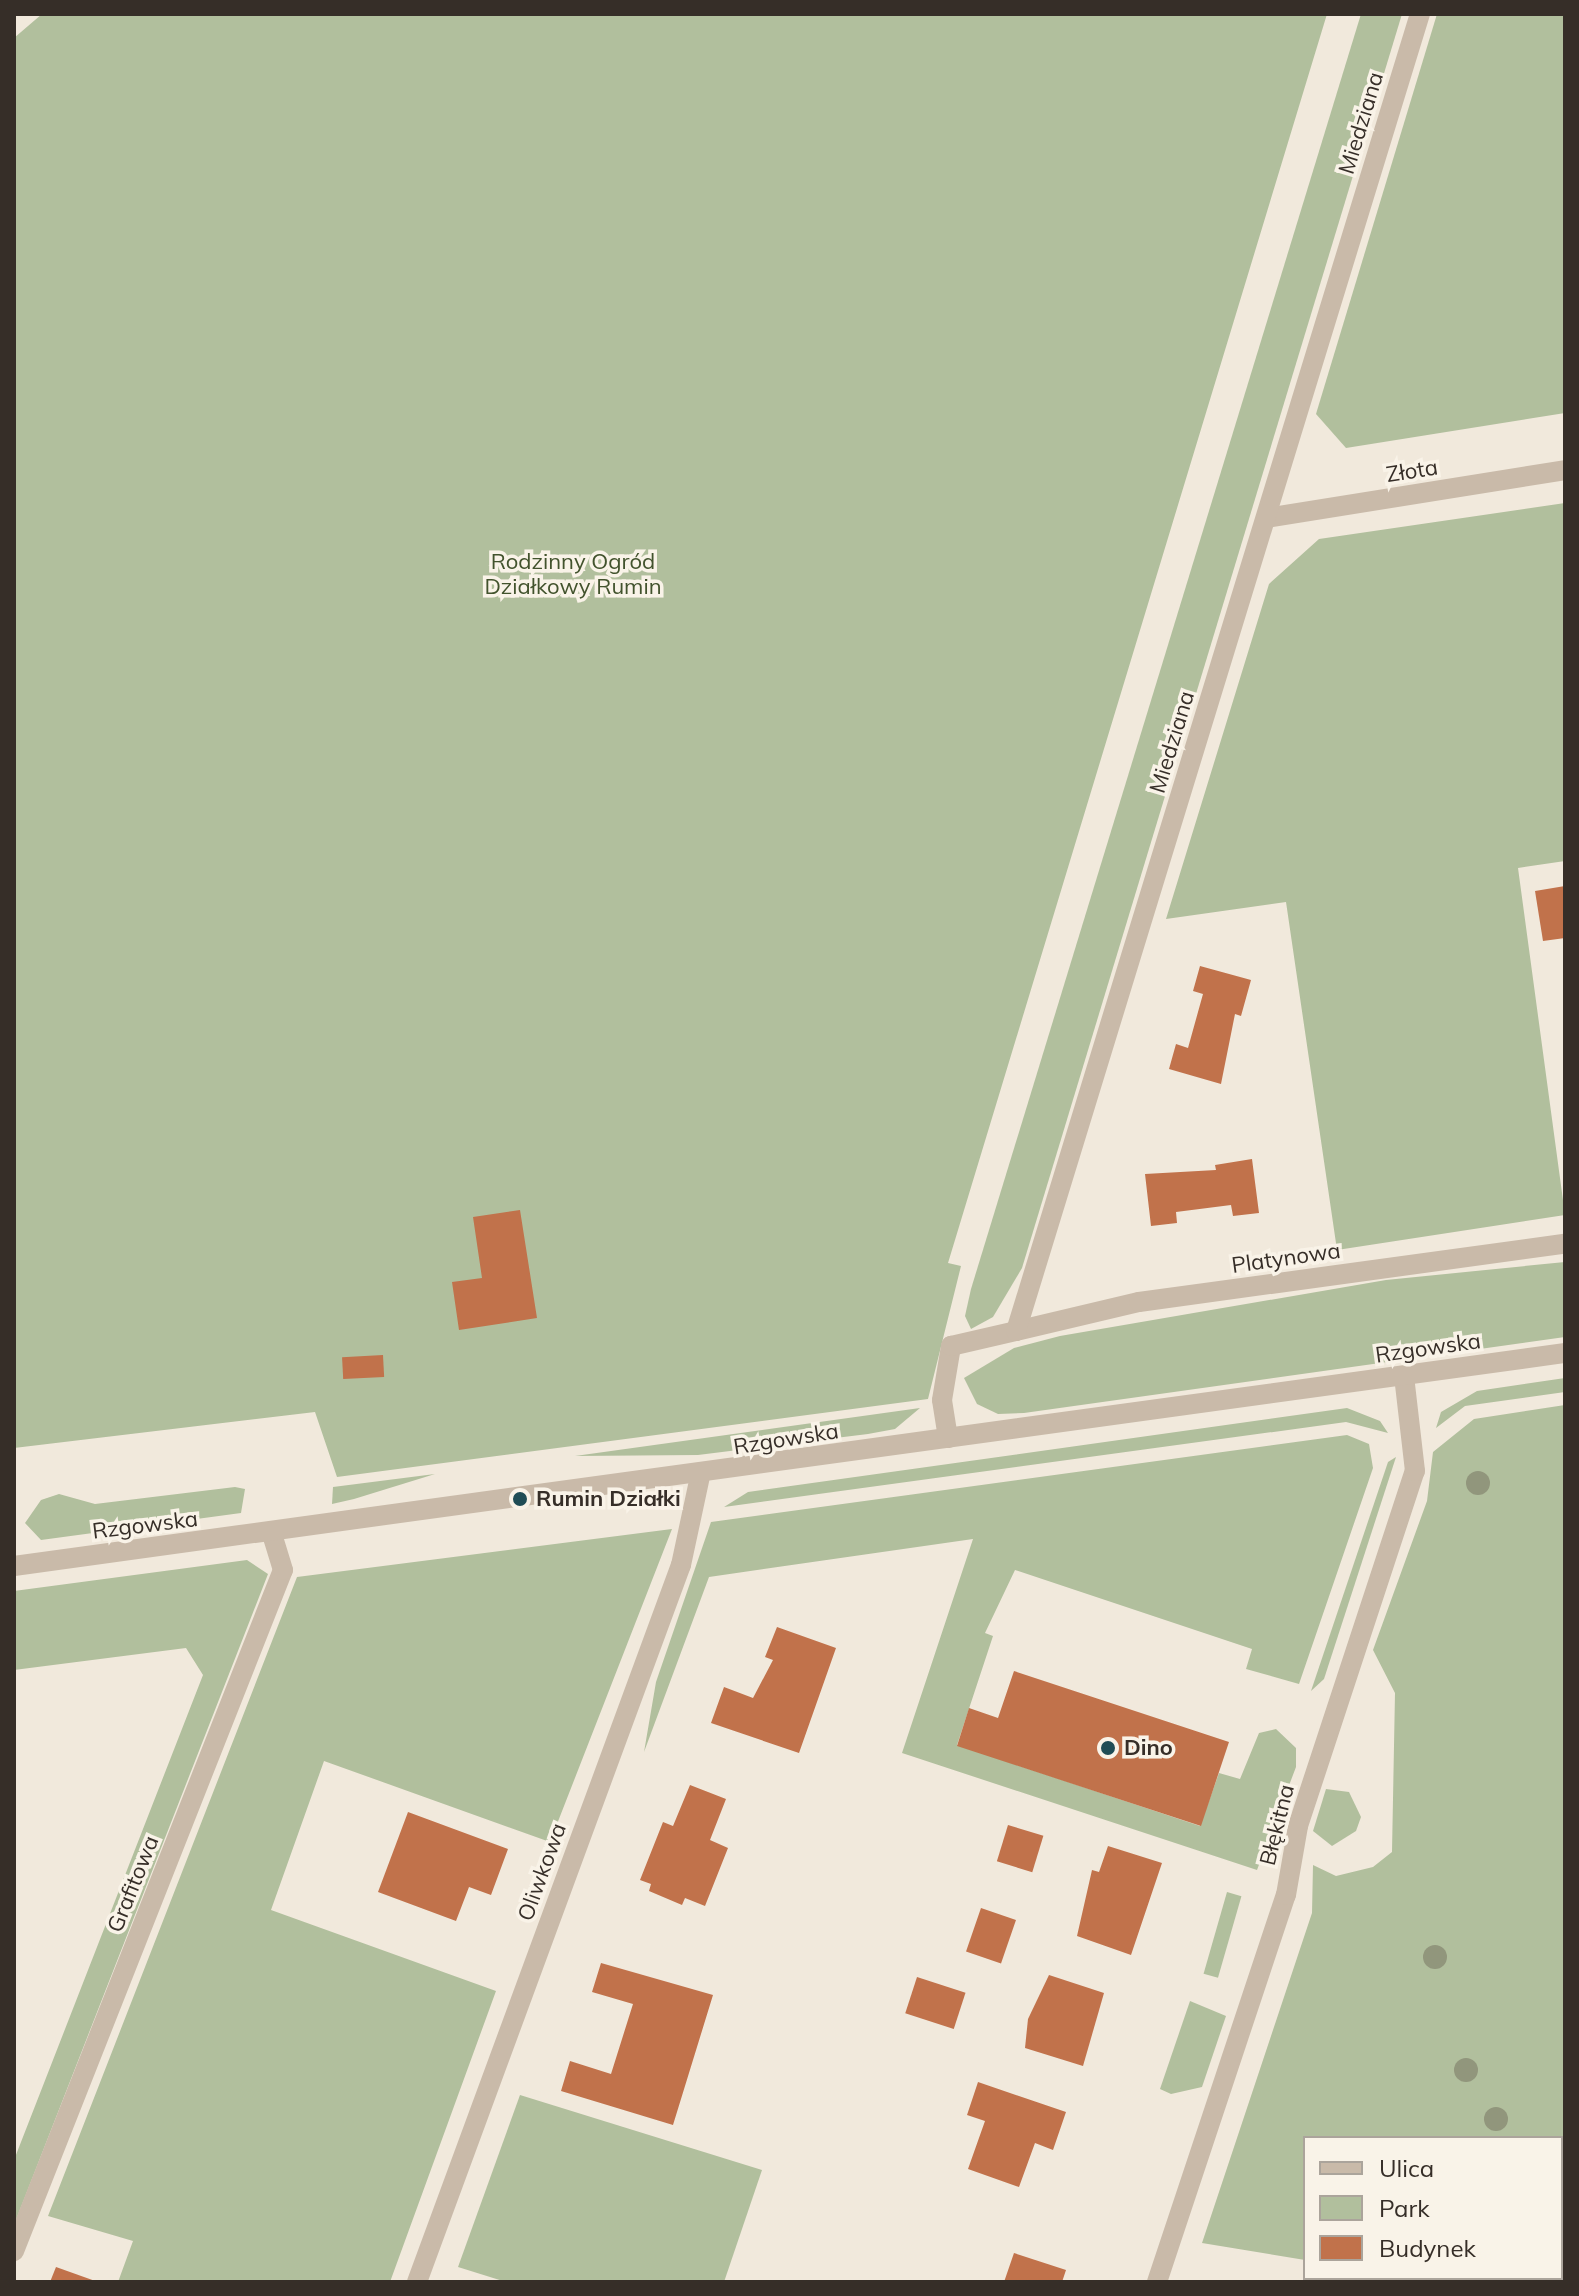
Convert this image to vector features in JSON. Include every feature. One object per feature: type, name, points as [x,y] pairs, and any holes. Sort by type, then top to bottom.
[{"type":"street","name":"Miedziana","points":[[1016,1331],[1420,14]]},
{"type":"street","name":"Złota","points":[[1266,518],[1565,470]]},
{"type":"street","name":"Platynowa","points":[[1016,1331],[1139,1302],[1565,1244]]},
{"type":"street","points":[[948,1438],[942,1400],[951,1346],[1016,1331]]},
{"type":"street","name":"Rzgowska","points":[[14,1566],[700,1476],[948,1438],[1565,1353]]},
{"type":"street","name":"Błękitna","points":[[1157,2282],[1286,1895],[1298,1826],[1415,1471],[1404,1376]]},
{"type":"street","name":"Oliwkowa","points":[[417,2282],[681,1565],[700,1476]]},
{"type":"street","name":"Grafitowa","points":[[14,2251],[283,1570],[272,1533]]},
{"type":"green space","name":"Rodzinny Ogród Działkowy Rumin","points":[[42,14],[1327,14],[948,1263],[961,1266],[928,1399],[337,1477],[315,1412],[14,1448],[14,38]]},
{"type":"green space","points":[[1361,14],[1402,14],[1022,1268],[993,1317],[971,1329],[965,1316],[971,1289]]},
{"type":"green space","points":[[1437,14],[1565,14],[1565,413],[1346,448],[1316,414]]},
{"type":"green space","points":[[1565,503],[1565,861],[1518,868],[1565,1215],[1337,1250],[1286,902],[1166,919],[1269,584],[1319,539]]},
{"type":"green space","points":[[1565,1262],[1565,1337],[1024,1413],[998,1414],[977,1404],[964,1378],[1014,1348],[1060,1336],[1386,1280]]},
{"type":"green space","points":[[1565,1378],[1565,1392],[1465,1406],[1436,1428],[1441,1412],[1477,1391]]},
{"type":"green space","points":[[1565,1405],[1565,2282],[1488,2280],[1563,2280],[1563,2136],[1303,2136],[1303,2260],[1202,2243],[1312,1913],[1313,1865],[1336,1876],[1373,1867],[1392,1852],[1395,1693],[1373,1650],[1427,1501],[1433,1452],[1474,1419]]},
{"type":"green space","points":[[920,1408],[895,1429],[868,1434],[698,1455],[575,1456]]},
{"type":"green space","points":[[1347,1408],[1380,1421],[1388,1433],[1346,1422],[724,1507],[748,1492]]},
{"type":"green space","points":[[1347,1435],[1369,1444],[1373,1468],[1299,1684],[1246,1669],[1252,1649],[1015,1570],[985,1633],[993,1636],[957,1745],[1200,1826],[1219,1773],[1240,1779],[1259,1733],[1276,1729],[1296,1748],[1296,1767],[1257,1870],[902,1753],[973,1539],[709,1577],[644,1752],[656,1682],[711,1522]]},
{"type":"green space","points":[[1396,1457],[1324,1679],[1311,1691],[1388,1462]]},
{"type":"green space","points":[[435,1474],[354,1499],[332,1504],[333,1487]]},
{"type":"green space","points":[[235,1487],[245,1489],[241,1513],[41,1540],[25,1523],[41,1500],[59,1494],[95,1504]]},
{"type":"green space","points":[[672,1529],[550,1842],[324,1761],[271,1910],[496,1991],[390,2282],[118,2282],[133,2241],[48,2216],[297,1577]]},
{"type":"green space","points":[[247,1560],[268,1574],[14,2225],[14,2160],[203,1675],[186,1648],[14,1670],[14,1591]]},
{"type":"green space","points":[[1326,1789],[1349,1792],[1361,1817],[1356,1831],[1332,1846],[1313,1831]]},
{"type":"green space","points":[[1227,1892],[1241,1896],[1218,1978],[1204,1974]]},
{"type":"green space","points":[[1190,2001],[1226,2016],[1202,2087],[1171,2094],[1160,2089]]},
{"type":"green space","points":[[520,2095],[762,2170],[724,2282],[506,2282],[458,2267]]},
{"type":"building","points":[[1565,886],[1565,938],[1543,941],[1535,891]]},
{"type":"building","points":[[1200,966],[1251,980],[1241,1016],[1235,1014],[1221,1084],[1169,1069],[1176,1044],[1188,1048],[1203,994],[1193,991]]},
{"type":"building","points":[[1252,1159],[1259,1213],[1233,1216],[1231,1205],[1176,1212],[1177,1223],[1151,1226],[1145,1174],[1216,1170],[1215,1165]]},
{"type":"building","points":[[520,1210],[537,1318],[459,1330],[452,1282],[482,1278],[473,1217]]},
{"type":"building","points":[[383,1355],[384,1377],[343,1379],[342,1357]]},
{"type":"building","points":[[777,1627],[836,1648],[799,1753],[711,1723],[724,1687],[753,1698],[773,1660],[765,1657]]},
{"type":"building","name":"Dino","points":[[1014,1671],[1229,1742],[1201,1826],[957,1746],[969,1708],[998,1718]]},
{"type":"building","points":[[690,1785],[726,1799],[710,1840],[728,1848],[705,1906],[685,1898],[682,1905],[649,1891],[651,1884],[640,1880],[663,1822],[673,1826]]},
{"type":"building","points":[[408,1812],[508,1849],[491,1895],[469,1887],[456,1921],[378,1892]]},
{"type":"building","points":[[1008,1825],[1043,1836],[1032,1872],[997,1861]]},
{"type":"building","points":[[1108,1846],[1162,1863],[1131,1955],[1077,1936],[1092,1870],[1099,1872]]},
{"type":"building","points":[[981,1908],[1016,1920],[1001,1964],[966,1951]]},
{"type":"building","points":[[601,1963],[713,1995],[673,2125],[561,2091],[570,2061],[611,2074],[633,2004],[592,1992]]},
{"type":"building","points":[[1049,1975],[1104,1993],[1083,2066],[1025,2048],[1028,2019]]},
{"type":"building","points":[[917,1977],[966,1993],[954,2029],[905,2013]]},
{"type":"building","points":[[978,2082],[1066,2112],[1053,2150],[1035,2143],[1019,2187],[968,2169],[985,2121],[967,2115]]},
{"type":"building","points":[[1014,2253],[1066,2270],[1062,2282],[1004,2282]]},
{"type":"building","points":[[56,2267],[98,2282],[50,2282]]},
{"type":"place","name":"Rumin Działki","points":[[520,1499]]},
{"type":"place","name":"Dino","points":[[1108,1748]]}]
